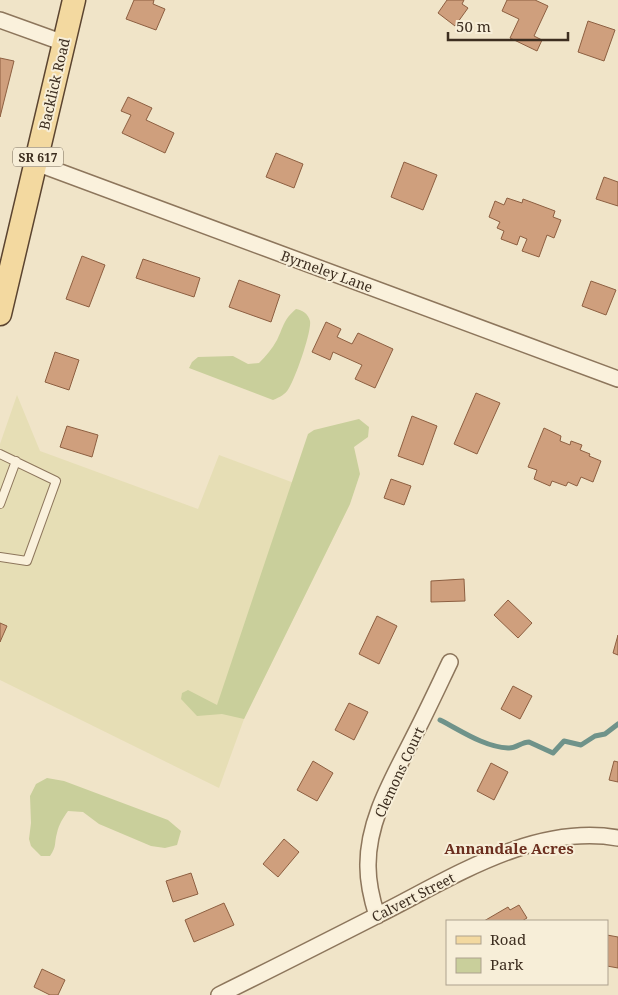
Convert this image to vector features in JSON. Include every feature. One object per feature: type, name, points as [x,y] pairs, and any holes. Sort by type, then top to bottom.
[{"type":"main road","name":"Backlick Road","points":[[0,314],[74,0]]},
{"type":"street","points":[[0,20],[64,43]]},
{"type":"street","name":"Byrneley Lane","points":[[36,163],[618,379]]},
{"type":"street","name":"Clemons Court","points":[[377,916],[370,890],[368,866],[370,841],[377,816],[389,786],[450,662]]},
{"type":"street","name":"Calvert Street","points":[[219,995],[464,871],[519,847],[549,839],[579,836],[618,838]]},
{"type":"lane","points":[[0,454],[56,481],[27,561],[0,557]]},
{"type":"lane","points":[[0,504],[16,461]]},
{"type":"shaded area","points":[[17,395],[40,451],[198,509],[219,455],[350,504],[244,719],[219,788],[0,680],[0,444]]},
{"type":"green space","points":[[296,309],[306,314],[310,321],[310,326],[306,344],[292,383],[280,397],[273,400],[189,368],[198,357],[233,356],[248,364],[259,363],[277,340],[286,320]]},
{"type":"green space","points":[[359,419],[369,427],[368,437],[354,447],[360,474],[350,504],[244,719],[222,714],[197,716],[181,699],[182,693],[188,690],[217,705],[308,434],[314,430]]},
{"type":"green space","points":[[47,778],[64,781],[168,820],[181,831],[177,845],[165,848],[151,846],[99,824],[83,812],[68,811],[59,827],[52,853],[50,856],[41,856],[31,846],[29,839],[31,823],[30,796],[36,784]]},
{"type":"building","points":[[134,0],[154,0],[153,4],[165,9],[156,30],[126,19]]},
{"type":"building","points":[[447,0],[464,0],[462,4],[468,8],[455,26],[438,13]]},
{"type":"building","points":[[507,0],[535,0],[548,6],[534,36],[542,40],[537,51],[510,38],[519,19],[502,11]]},
{"type":"building","points":[[588,21],[615,30],[604,61],[578,52]]},
{"type":"building","points":[[0,58],[14,61],[0,117]]},
{"type":"building","points":[[128,97],[152,108],[146,120],[174,133],[165,153],[122,133],[131,115],[121,111]]},
{"type":"building","points":[[276,153],[303,164],[294,188],[266,177]]},
{"type":"building","points":[[404,162],[437,175],[423,210],[391,197]]},
{"type":"building","points":[[604,177],[618,182],[618,206],[596,199]]},
{"type":"building","points":[[507,198],[522,203],[523,199],[555,211],[553,217],[561,220],[554,238],[547,235],[539,257],[522,251],[527,239],[520,236],[517,245],[501,239],[504,231],[497,228],[500,222],[489,217],[495,201],[504,205]]},
{"type":"building","points":[[82,256],[105,265],[89,307],[66,299]]},
{"type":"building","points":[[143,259],[200,278],[194,297],[136,278]]},
{"type":"building","points":[[239,280],[280,295],[271,322],[229,307]]},
{"type":"building","points":[[591,281],[616,290],[606,315],[582,306]]},
{"type":"building","points":[[326,322],[341,329],[337,337],[352,344],[358,333],[393,349],[375,388],[355,379],[362,365],[333,352],[330,360],[312,352]]},
{"type":"building","points":[[55,352],[79,360],[69,390],[45,382]]},
{"type":"building","points":[[476,393],[500,403],[477,454],[454,444]]},
{"type":"building","points":[[412,416],[437,426],[423,465],[398,456]]},
{"type":"building","points":[[67,426],[98,435],[92,457],[60,447]]},
{"type":"building","points":[[544,428],[561,436],[560,441],[570,445],[571,441],[582,445],[580,450],[601,461],[593,482],[581,477],[577,486],[568,482],[566,486],[552,481],[550,486],[534,479],[537,470],[528,467]]},
{"type":"building","points":[[391,479],[411,486],[404,505],[384,498]]},
{"type":"building","points":[[464,579],[465,601],[431,602],[431,581]]},
{"type":"building","points":[[508,600],[532,623],[518,638],[494,615]]},
{"type":"building","points":[[377,616],[397,626],[379,664],[359,654]]},
{"type":"building","points":[[0,623],[7,626],[0,642]]},
{"type":"building","points":[[618,635],[618,655],[613,653]]},
{"type":"building","points":[[513,686],[532,696],[520,719],[501,709]]},
{"type":"building","points":[[349,703],[368,712],[354,740],[335,730]]},
{"type":"building","points":[[313,761],[333,773],[317,801],[297,790]]},
{"type":"building","points":[[614,761],[618,762],[618,782],[609,780]]},
{"type":"building","points":[[491,763],[508,772],[494,800],[477,791]]},
{"type":"building","points":[[284,839],[299,852],[278,877],[263,864]]},
{"type":"building","points":[[191,873],[198,894],[173,902],[166,881]]},
{"type":"building","points":[[224,903],[234,925],[194,942],[185,920]]},
{"type":"building","points":[[519,905],[527,918],[524,920],[486,920],[508,907],[510,910]]},
{"type":"building","points":[[608,935],[618,937],[618,968],[608,966]]},
{"type":"building","points":[[42,969],[65,980],[58,995],[50,995],[34,987]]},
{"type":"waterway","points":[[440,720],[490,745],[511,748],[529,742],[553,753],[564,741],[581,745],[595,736],[605,734],[618,724]]},
{"type":"district","name":"Annandale Acres","points":[[509,848]]}]
